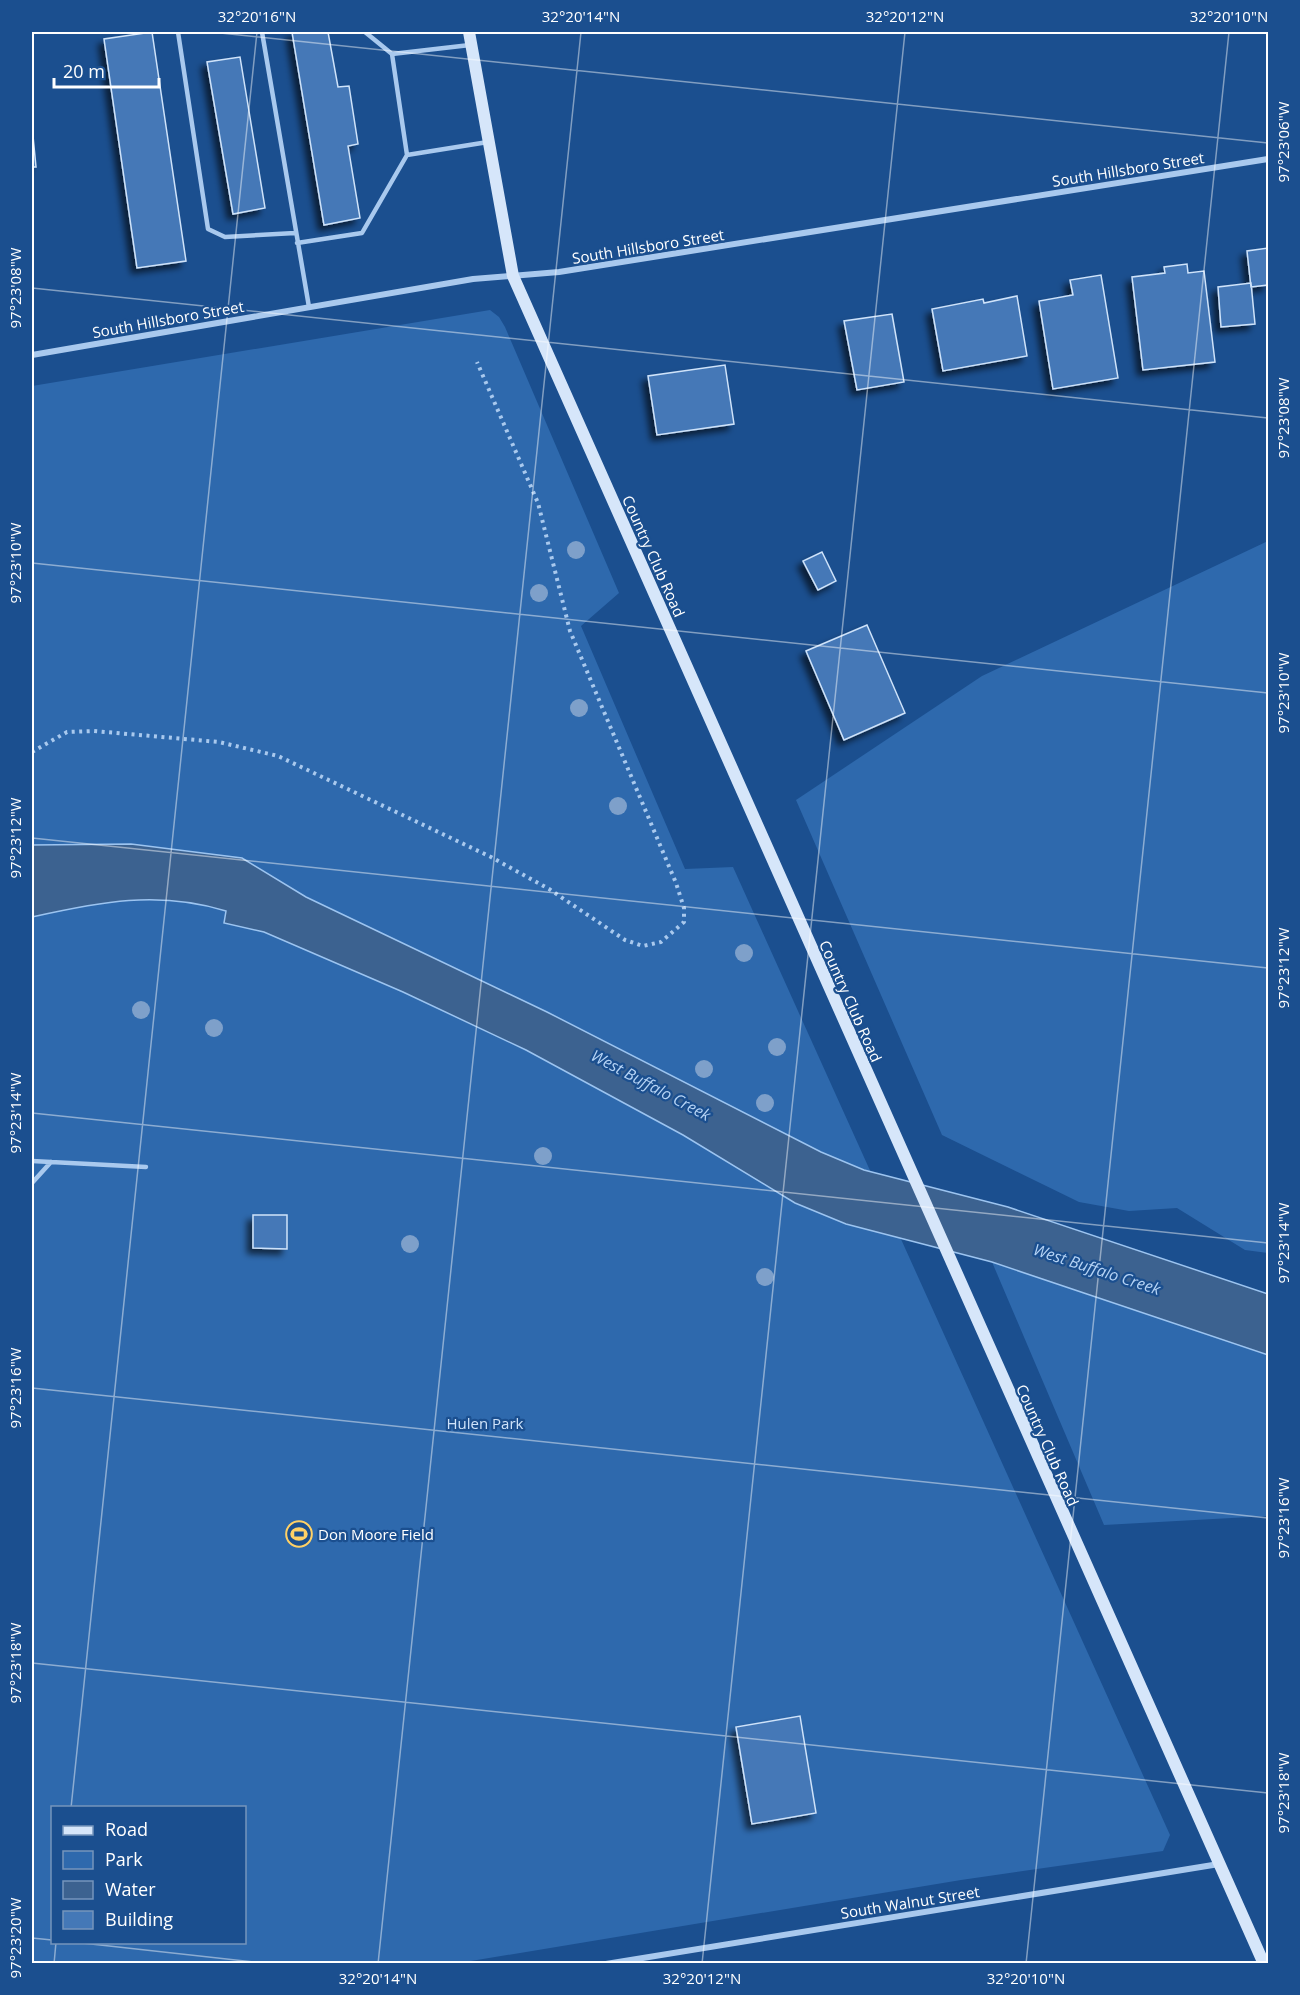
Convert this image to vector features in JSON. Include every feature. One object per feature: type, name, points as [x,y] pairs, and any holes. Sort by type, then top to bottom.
[{"type":"main road","name":"Country Club Road","points":[[470,38],[513,276],[1264,1964]]},
{"type":"street","name":"South Hillsboro Street","points":[[32,355],[473,279],[559,272],[1269,159]]},
{"type":"street","name":"South Walnut Street","points":[[606,1964],[1219,1864]]},
{"type":"lane","points":[[178,32],[208,229],[225,237],[295,233]]},
{"type":"lane","points":[[262,32],[309,307]]},
{"type":"lane","points":[[297,243],[362,232],[407,155],[392,54],[365,32]]},
{"type":"lane","points":[[392,54],[470,38]]},
{"type":"lane","points":[[407,155],[488,142]]},
{"type":"lane","points":[[32,1161],[147,1167]]},
{"type":"lane","points":[[32,1183],[51,1162]]},
{"type":"path","points":[[32,752],[67,732],[94,731],[219,742],[278,756],[491,857],[549,889],[625,940],[643,946],[661,942],[673,934],[684,922],[684,908],[676,883],[570,631],[538,503],[477,362]]},
{"type":"green space","name":"Hulen Park","points":[[490,310],[499,317],[505,327],[619,593],[581,626],[685,869],[733,867],[1170,1835],[1163,1851],[961,1880],[459,1963],[32,1964],[32,386]]},
{"type":"green space","points":[[1268,541],[1268,1253],[1245,1250],[1177,1208],[1129,1211],[1079,1202],[942,1135],[796,800],[982,676]]},
{"type":"green space","points":[[992,1262],[1268,1355],[1268,1516],[1104,1525]]},
{"type":"water","name":"West Buffalo Creek","points":[[131,844],[242,858],[306,897],[547,1012],[821,1152],[864,1170],[1008,1207],[1268,1294],[1268,1355],[992,1262],[846,1224],[795,1203],[683,1135],[526,1050],[403,992],[264,932],[224,923],[226,911],[176,901],[129,900],[32,917],[32,845]]},
{"type":"building","points":[[152,32],[186,261],[137,268],[104,39]]},
{"type":"building","points":[[292,32],[328,32],[338,87],[349,86],[358,144],[348,146],[360,218],[324,225]]},
{"type":"building","points":[[240,57],[265,208],[233,214],[207,62]]},
{"type":"building","points":[[32,126],[36,167],[32,167]]},
{"type":"building","points":[[1268,248],[1268,285],[1251,287],[1247,251]]},
{"type":"building","points":[[1187,264],[1188,273],[1204,271],[1215,362],[1143,370],[1132,277],[1165,273],[1164,267]]},
{"type":"building","points":[[1101,275],[1118,378],[1053,389],[1039,301],[1073,295],[1070,280]]},
{"type":"building","points":[[1251,283],[1255,324],[1221,327],[1218,287]]},
{"type":"building","points":[[1017,296],[1027,356],[943,371],[932,309],[983,299],[984,303]]},
{"type":"building","points":[[892,314],[904,382],[857,390],[844,321]]},
{"type":"building","points":[[725,365],[734,424],[657,435],[648,376]]},
{"type":"building","points":[[822,552],[836,581],[818,590],[803,561]]},
{"type":"building","points":[[867,625],[905,713],[844,740],[806,651]]},
{"type":"building","points":[[253,1215],[287,1215],[287,1249],[253,1248]]},
{"type":"building","points":[[800,1716],[816,1813],[752,1824],[736,1727]]},
{"type":"place","name":"Don Moore Field","points":[[299,1534]]}]
